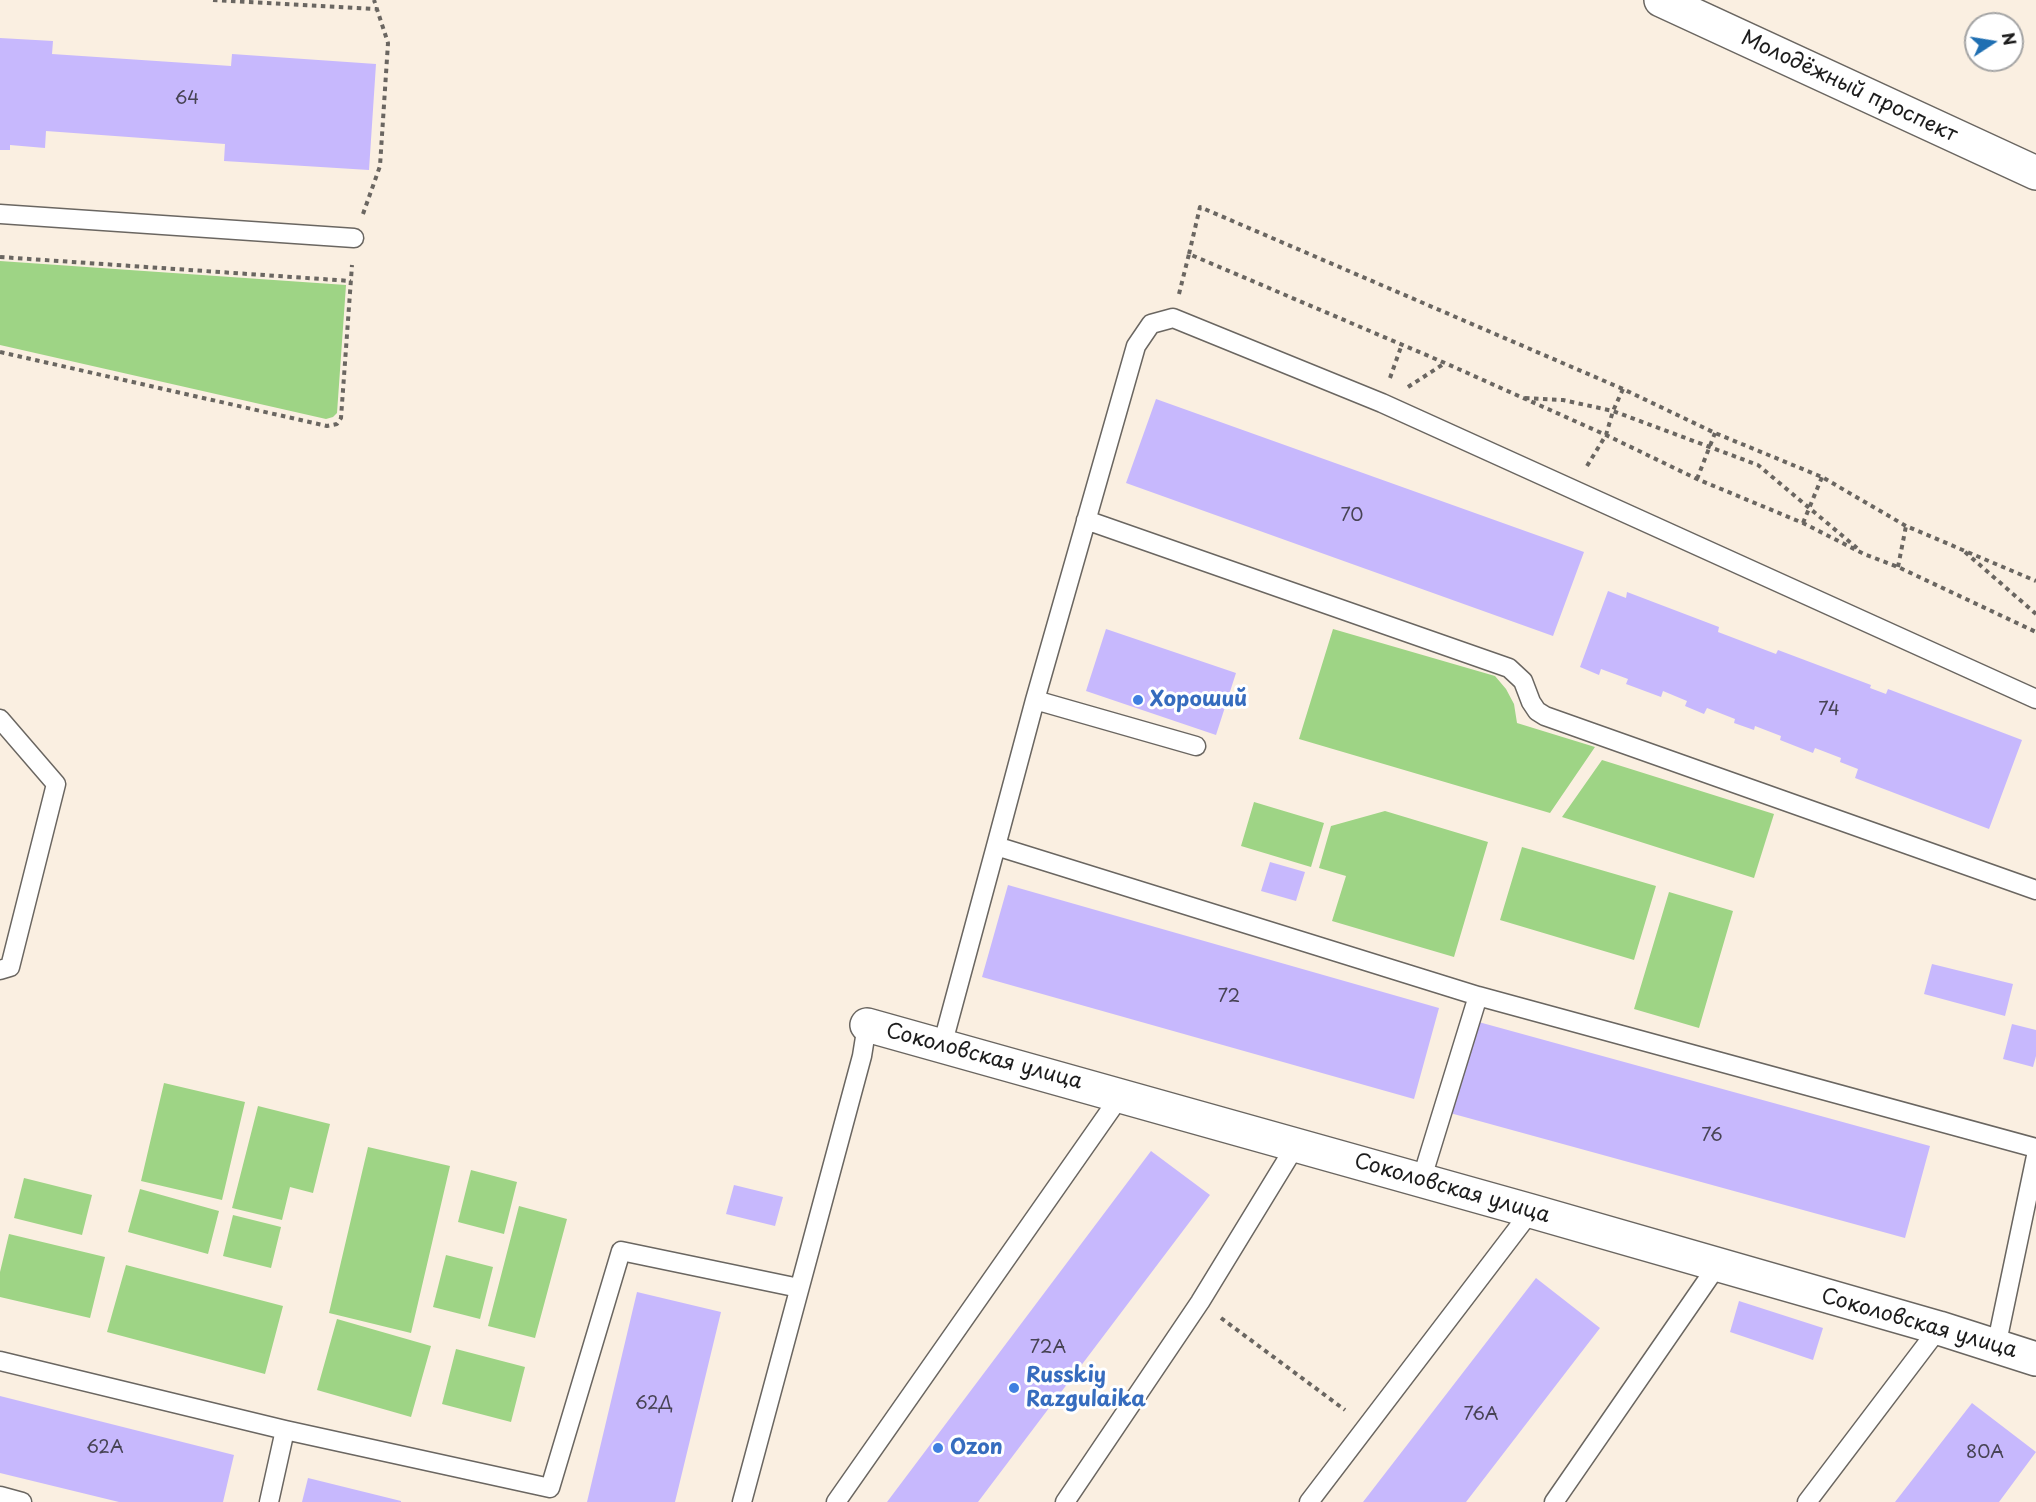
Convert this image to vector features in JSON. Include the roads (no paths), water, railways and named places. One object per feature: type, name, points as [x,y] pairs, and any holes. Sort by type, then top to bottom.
[{"type":"street","name":"Молодёжный проспект","points":[[1661,0],[2036,173]]},
{"type":"street","name":"Соколовская улица","points":[[867,1025],[1939,1328],[2036,1359]]},
{"type":"lane","points":[[0,214],[354,238]]},
{"type":"lane","points":[[942,1046],[1035,700],[1136,346],[1151,324],[1173,318],[1382,404],[2036,699]]},
{"type":"lane","points":[[1086,520],[1509,668],[1523,681],[1537,711],[1545,716],[2036,891]]},
{"type":"lane","points":[[1035,700],[1196,746]]},
{"type":"lane","points":[[0,719],[56,784],[10,967],[0,970]]},
{"type":"lane","points":[[996,846],[1478,996],[2036,1148]]},
{"type":"lane","points":[[1421,1181],[1478,996]]},
{"type":"lane","points":[[742,1502],[862,1056],[867,1025]]},
{"type":"lane","points":[[836,1502],[1121,1095]]},
{"type":"lane","points":[[1065,1502],[1200,1302],[1296,1145]]},
{"type":"lane","points":[[1996,1347],[2036,1156]]},
{"type":"lane","points":[[1309,1502],[1531,1212]]},
{"type":"lane","points":[[0,1361],[285,1430],[550,1488],[621,1251],[799,1288]]},
{"type":"lane","points":[[1554,1502],[1717,1266]]},
{"type":"lane","points":[[1807,1502],[1939,1328]]},
{"type":"lane","points":[[268,1502],[285,1430]]},
{"type":"lane","points":[[0,1496],[22,1502]]},
{"type":"place","name":"Хороший","points":[[1138,700]]},
{"type":"place","name":"Russkiy Razgulaika","points":[[1014,1388]]},
{"type":"place","name":"Ozon","points":[[938,1448]]}]
